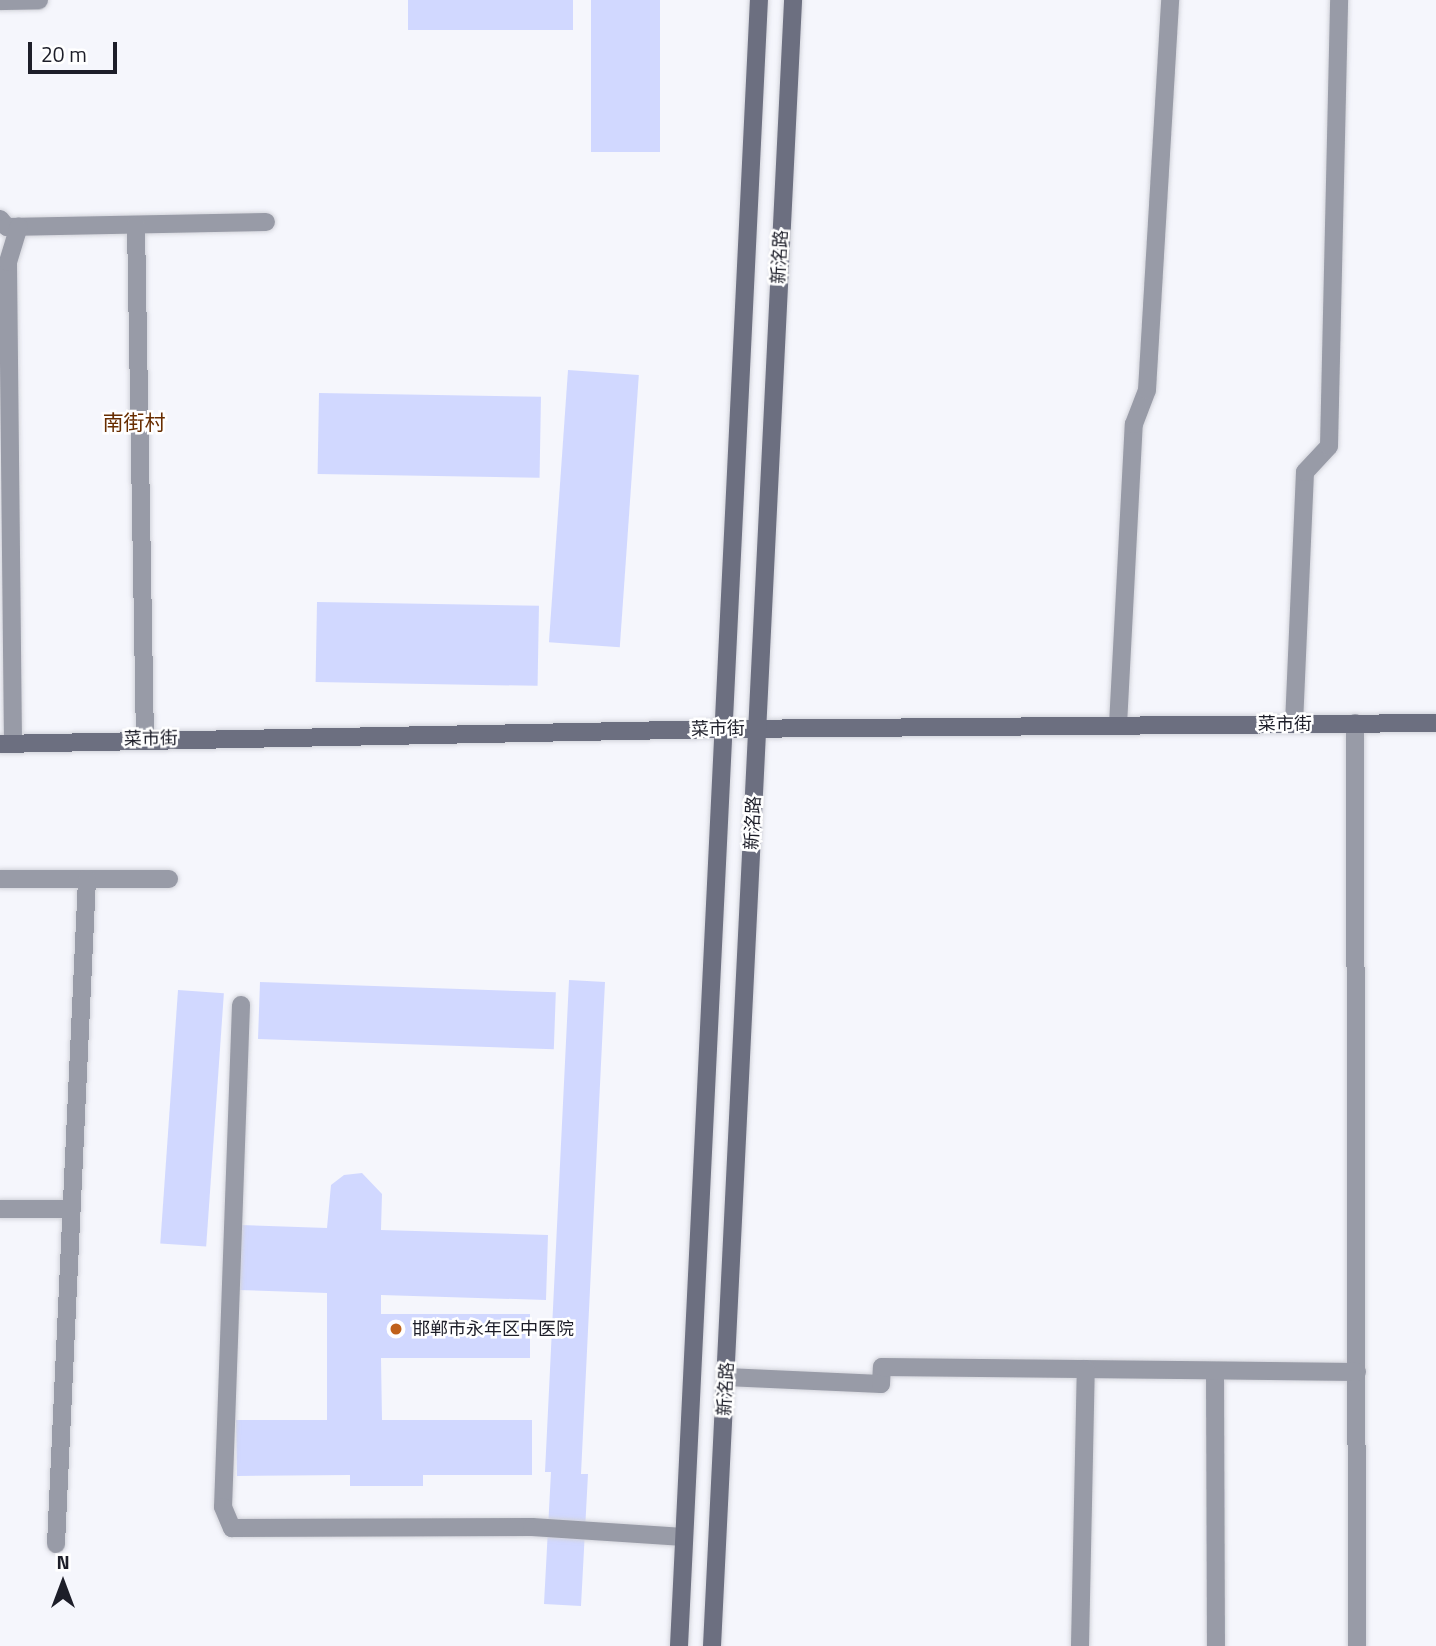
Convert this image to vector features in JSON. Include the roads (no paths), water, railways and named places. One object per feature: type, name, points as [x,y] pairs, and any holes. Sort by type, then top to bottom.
[{"type":"main road","name":"新洺路","points":[[679,1646],[759,0]]},
{"type":"main road","name":"新洺路","points":[[712,1646],[793,0]]},
{"type":"main road","name":"菜市街","points":[[6,743],[758,728],[1436,723]]},
{"type":"lane","points":[[0,1],[39,0]]},
{"type":"lane","points":[[1118,725],[1134,424],[1147,390],[1170,0]]},
{"type":"lane","points":[[1294,724],[1305,472],[1329,446],[1339,0]]},
{"type":"lane","points":[[0,219],[7,227],[266,222]]},
{"type":"lane","points":[[136,225],[145,739]]},
{"type":"lane","points":[[6,743],[8,262],[19,227]]},
{"type":"lane","points":[[1355,723],[1357,1646]]},
{"type":"lane","points":[[0,879],[169,879]]},
{"type":"lane","points":[[56,1544],[69,1209],[87,879]]},
{"type":"lane","points":[[242,1005],[223,1507],[232,1528],[532,1527],[684,1537]]},
{"type":"lane","points":[[0,1209],[69,1209]]},
{"type":"lane","points":[[726,1377],[881,1384],[882,1367],[1357,1372]]},
{"type":"lane","points":[[1080,1646],[1086,1369]]},
{"type":"lane","points":[[1215,1370],[1216,1646]]},
{"type":"place","name":"邯郸市永年区中医院","points":[[396,1329]]},
{"type":"district","name":"南街村","points":[[134,422]]}]
